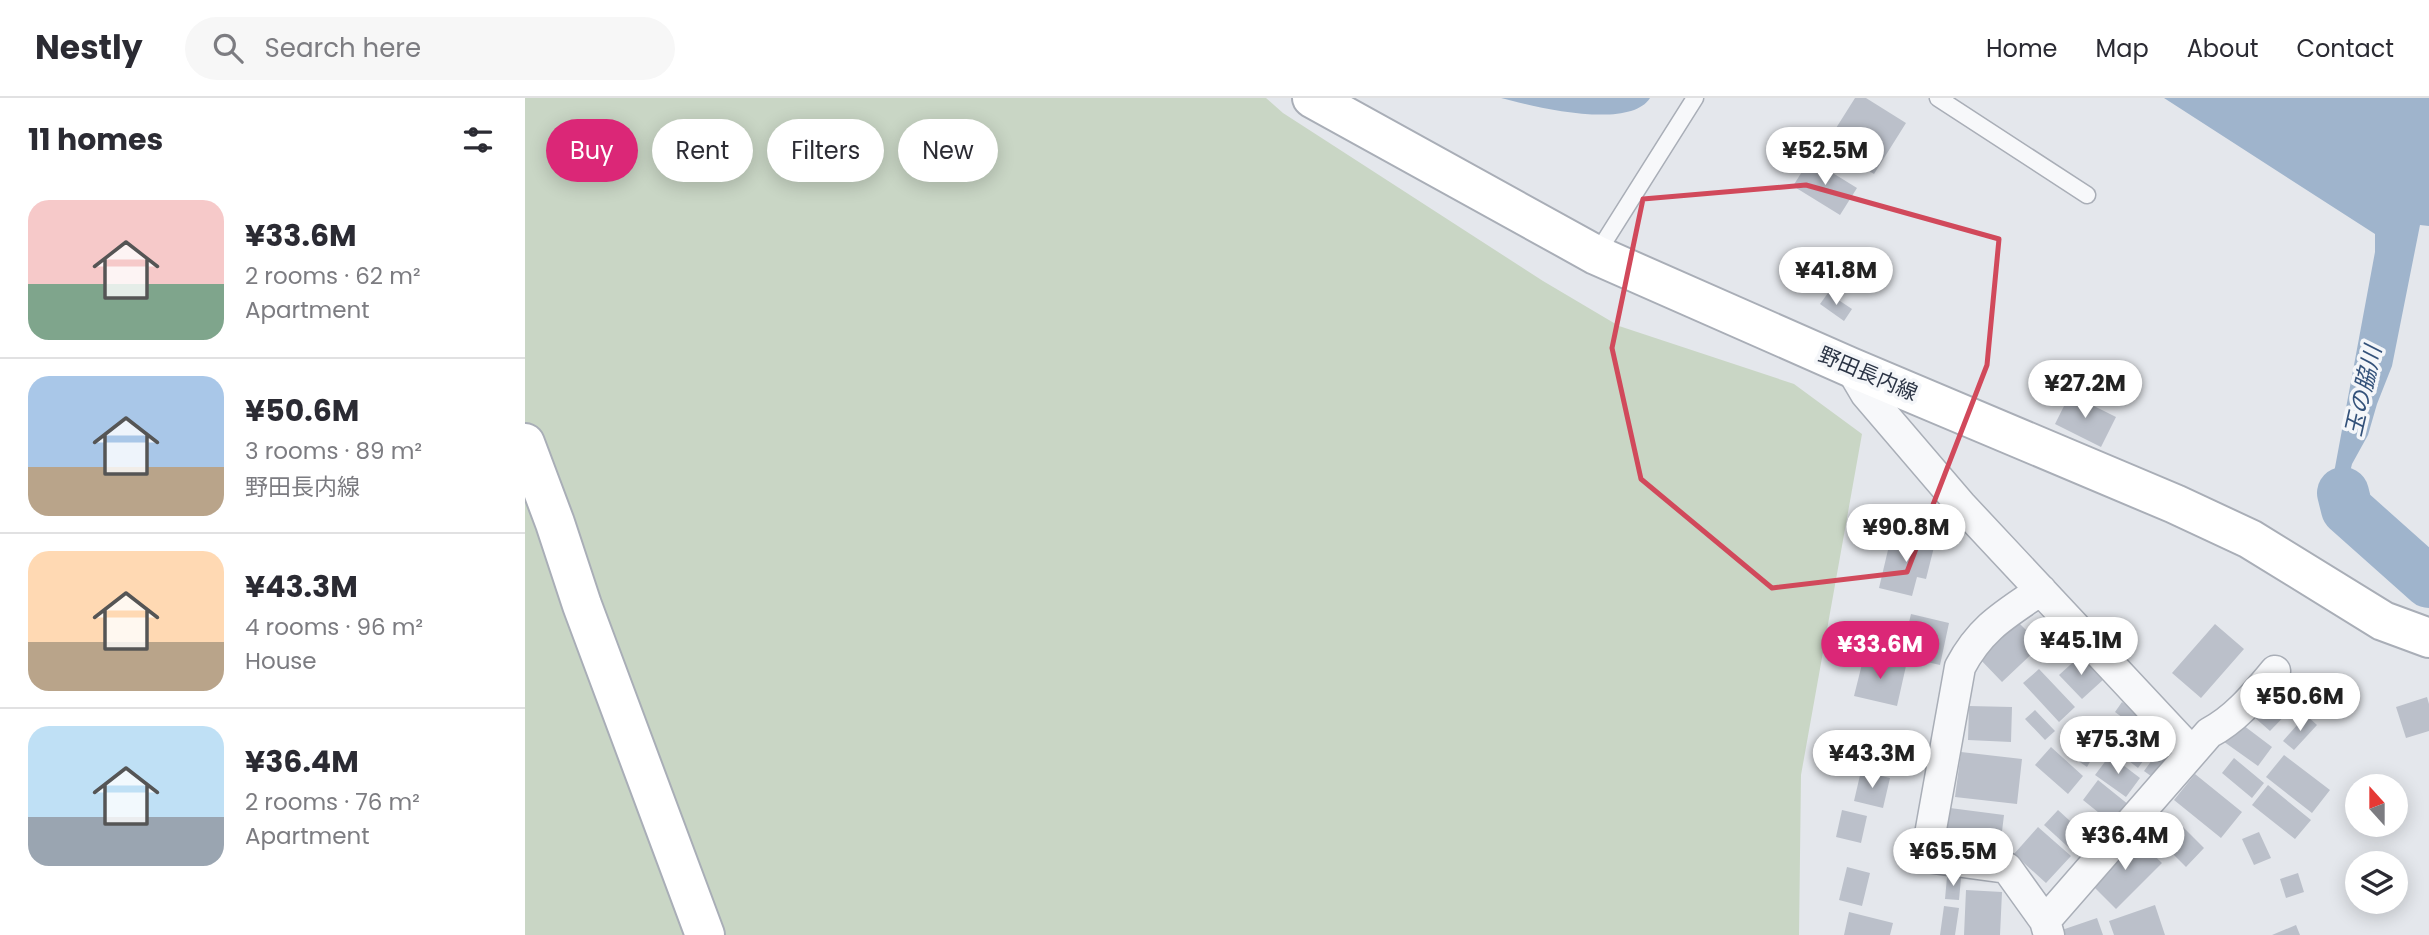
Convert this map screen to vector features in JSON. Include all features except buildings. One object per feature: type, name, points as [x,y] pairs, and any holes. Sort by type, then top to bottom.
[{"type":"main road","name":"野田長内線","points":[[1312,98],[1596,255],[1850,367],[2175,504],[2250,539],[2383,621],[2429,638]]},
{"type":"main road","points":[[525,443],[582,605],[705,935]]},
{"type":"street","points":[[1850,367],[1865,394],[1961,505],[2192,752]]},
{"type":"street","points":[[2041,590],[1987,628],[1972,644],[1960,667],[1926,857],[2007,868],[2047,928],[2192,752],[2209,733],[2245,707],[2275,671]]},
{"type":"lane","points":[[1596,255],[1695,98]]},
{"type":"lane","points":[[1938,98],[2087,195]]},
{"type":"highlighted area","points":[[1806,185],[1999,239],[1987,365],[1907,572],[1772,588],[1641,479],[1612,348],[1643,199]]},
{"type":"green space","points":[[525,98],[1266,98],[1283,113],[1543,281],[1619,326],[1794,384],[1862,434],[1801,775],[1799,935],[525,935]]},
{"type":"water","points":[[1501,98],[1650,98],[1639,108],[1602,115],[1556,110]]},
{"type":"water","points":[[2164,98],[2429,98],[2429,226],[2420,225],[2392,366],[2368,435],[2352,464],[2348,480],[2349,492],[2356,507],[2394,539],[2383,557],[2343,518],[2333,500],[2331,489],[2375,252],[2375,234]]},
{"type":"waterway","name":"玉の脇川","points":[[2343,493],[2347,509],[2429,582]]}]
